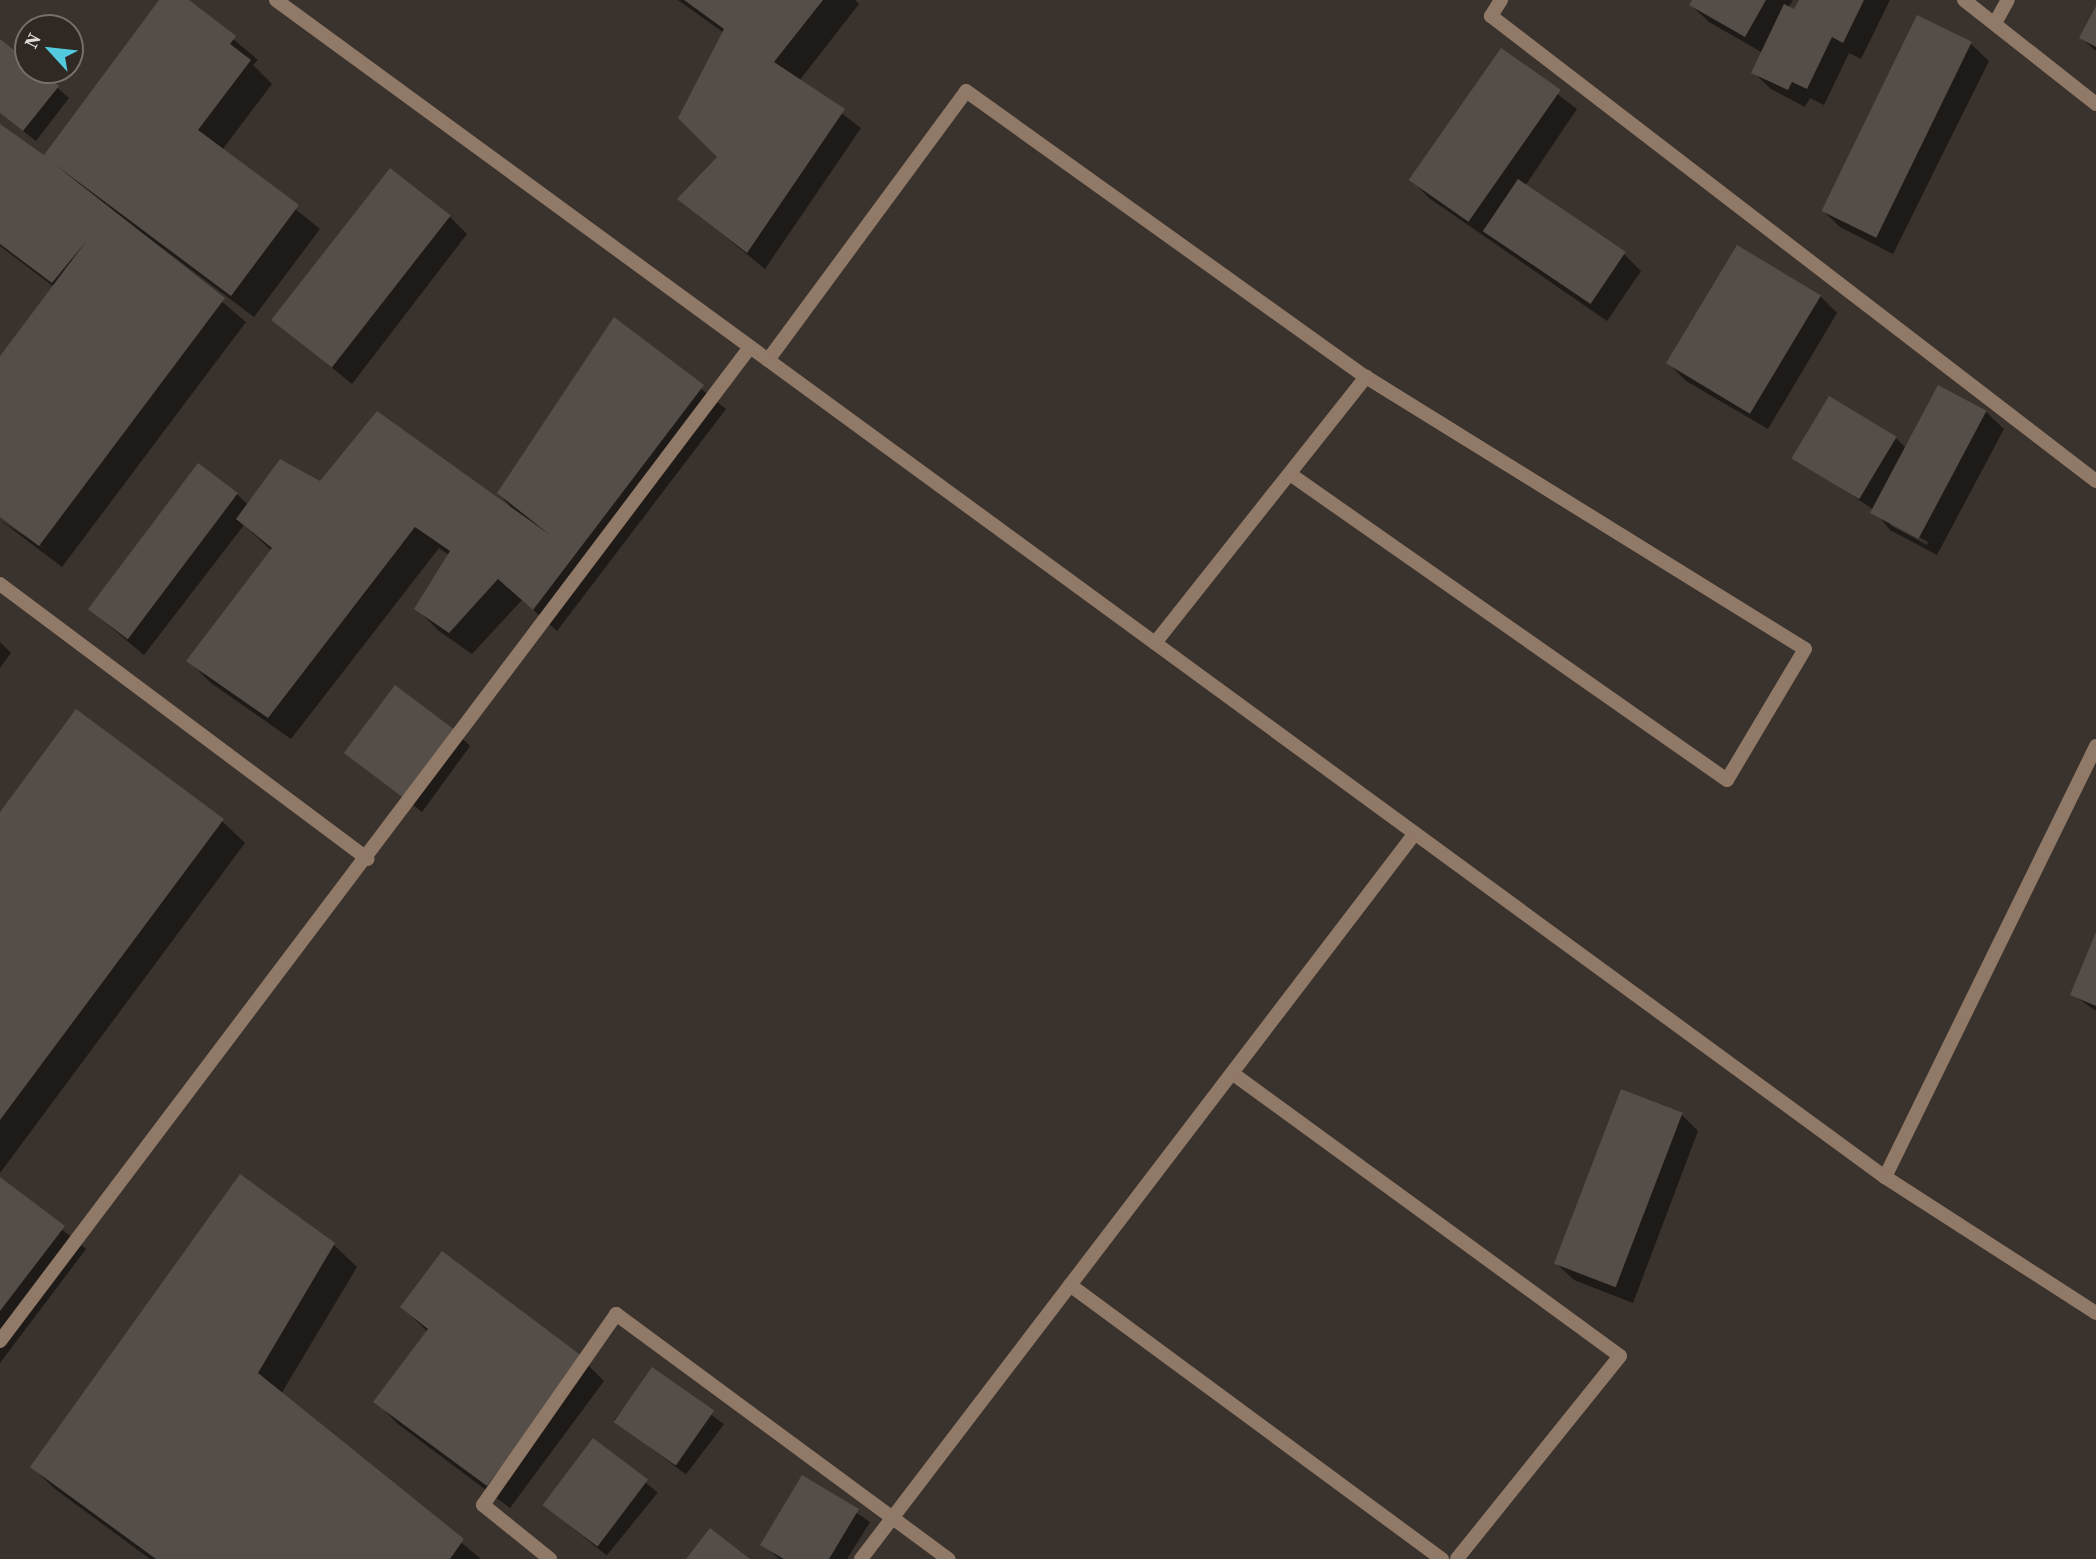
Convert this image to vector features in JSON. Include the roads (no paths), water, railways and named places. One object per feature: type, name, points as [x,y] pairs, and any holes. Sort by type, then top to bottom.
[{"type":"street","points":[[276,0],[1885,1177],[2096,1312]]},
{"type":"street","points":[[1501,0],[1491,16],[2096,481]]},
{"type":"street","points":[[1964,0],[2096,104]]},
{"type":"street","points":[[1995,23],[2008,0]]},
{"type":"street","points":[[768,360],[966,91],[1366,377],[1805,649],[1727,780],[1290,474]]},
{"type":"street","points":[[0,1341],[367,859],[750,347]]},
{"type":"street","points":[[1155,643],[1366,377]]},
{"type":"street","points":[[0,584],[367,859]]},
{"type":"street","points":[[1885,1177],[2096,746]]},
{"type":"street","points":[[861,1559],[1415,833]]},
{"type":"street","points":[[1232,1073],[1620,1356],[1457,1559]]},
{"type":"street","points":[[1070,1285],[1442,1559]]},
{"type":"street","points":[[550,1559],[483,1505],[616,1314],[948,1559]]}]
